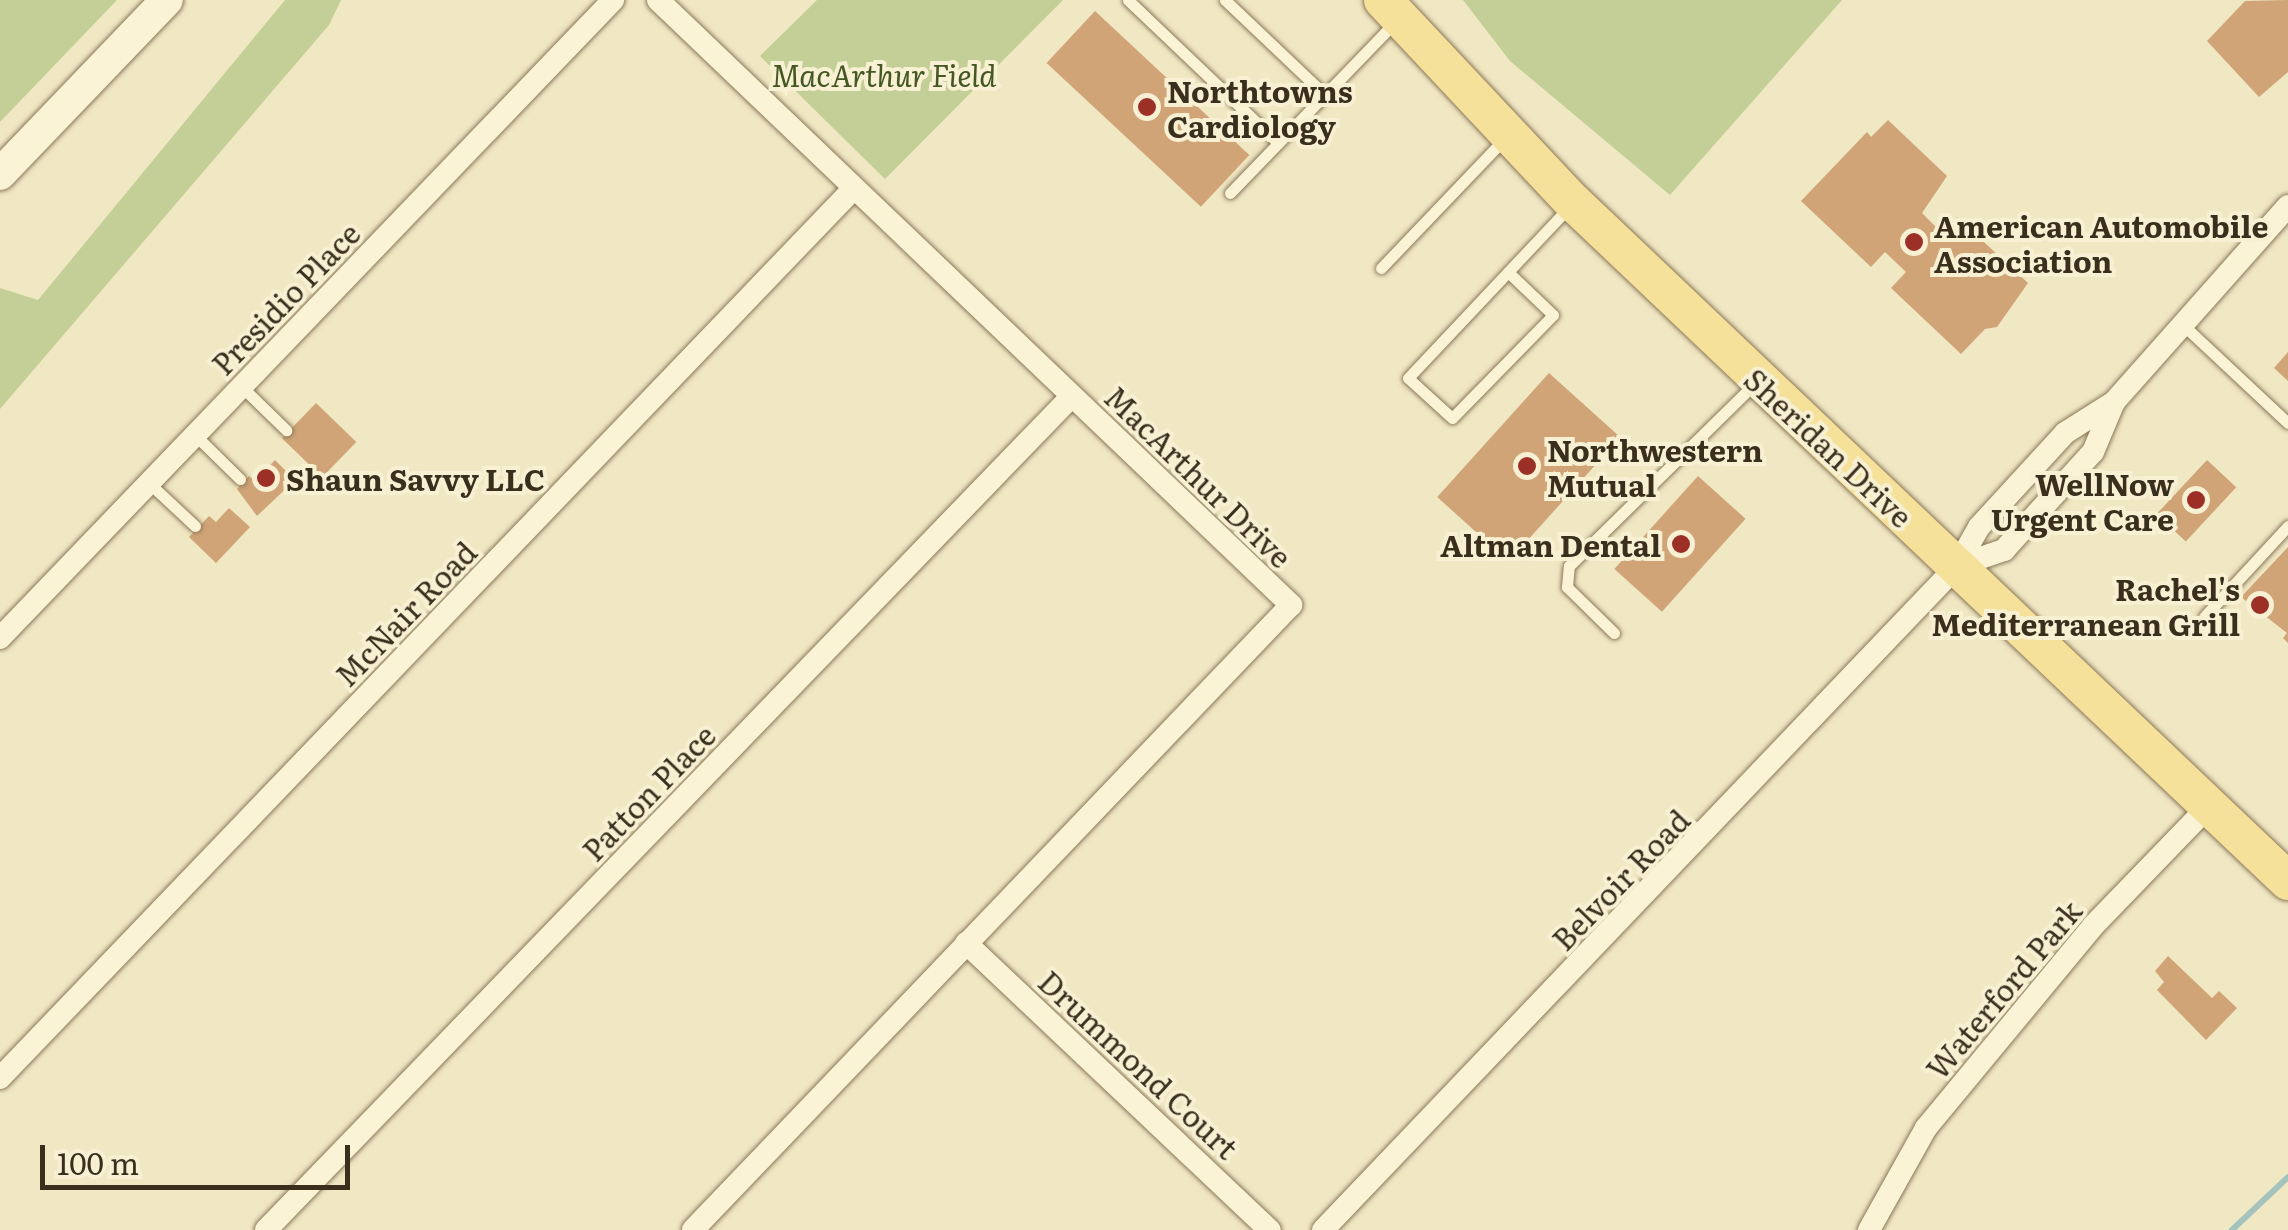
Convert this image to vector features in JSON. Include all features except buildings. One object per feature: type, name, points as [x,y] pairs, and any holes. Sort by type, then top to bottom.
[{"type":"main road","name":"Sheridan Drive","points":[[1390,9],[1507,136],[1758,381],[2288,881]]},
{"type":"street","points":[[0,174],[167,0]]},
{"type":"street","name":"Presidio Place","points":[[0,638],[613,0]]},
{"type":"street","name":"MacArthur Drive","points":[[658,0],[1291,605],[693,1230]]},
{"type":"street","name":"McNair Road","points":[[0,1078],[853,189]]},
{"type":"street","points":[[1957,566],[1979,527],[2065,432],[2114,402],[2288,206]]},
{"type":"street","name":"Patton Place","points":[[266,1230],[1072,396]]},
{"type":"street","points":[[1957,566],[2004,550],[2093,452],[2114,402]]},
{"type":"street","name":"Belvoir Road","points":[[1323,1230],[1957,566]]},
{"type":"street","name":"Waterford Park","points":[[1869,1230],[1926,1128],[2092,926],[2209,806]]},
{"type":"street","name":"Drummond Court","points":[[966,942],[1270,1230]]},
{"type":"lane","points":[[1128,0],[1278,143]]},
{"type":"lane","points":[[1225,0],[1326,95]]},
{"type":"lane","points":[[1230,193],[1326,95],[1390,9]]},
{"type":"lane","points":[[1381,268],[1507,136]]},
{"type":"lane","points":[[1508,272],[1553,315],[1452,418],[1408,378],[1574,202]]},
{"type":"lane","points":[[2182,323],[2288,423]]},
{"type":"lane","points":[[1614,633],[1567,588],[1569,566],[1758,381]]},
{"type":"lane","points":[[242,387],[286,430]]},
{"type":"lane","points":[[195,436],[240,478]]},
{"type":"lane","points":[[149,483],[195,526]]},
{"type":"lane","points":[[2204,617],[2288,526]]},
{"type":"green space","points":[[0,0],[117,0],[0,122]]},
{"type":"green space","points":[[285,0],[341,0],[329,25],[0,409],[0,288],[38,300]]},
{"type":"green space","name":"MacArthur Field","points":[[817,0],[1063,0],[885,179],[760,56]]},
{"type":"green space","points":[[1463,0],[1842,0],[1670,195],[1510,61]]},
{"type":"waterway","points":[[2232,1230],[2288,1177]]},
{"type":"place","name":"Northtowns Cardiology","points":[[1147,107]]},
{"type":"place","name":"American Automobile Association","points":[[1914,242]]},
{"type":"place","name":"Northwestern Mutual","points":[[1527,466]]},
{"type":"place","name":"Shaun Savvy LLC","points":[[266,478]]},
{"type":"place","name":"WellNow Urgent Care","points":[[2196,500]]},
{"type":"place","name":"Altman Dental","points":[[1681,544]]},
{"type":"place","name":"Rachel's Mediterranean Grill","points":[[2260,605]]}]
